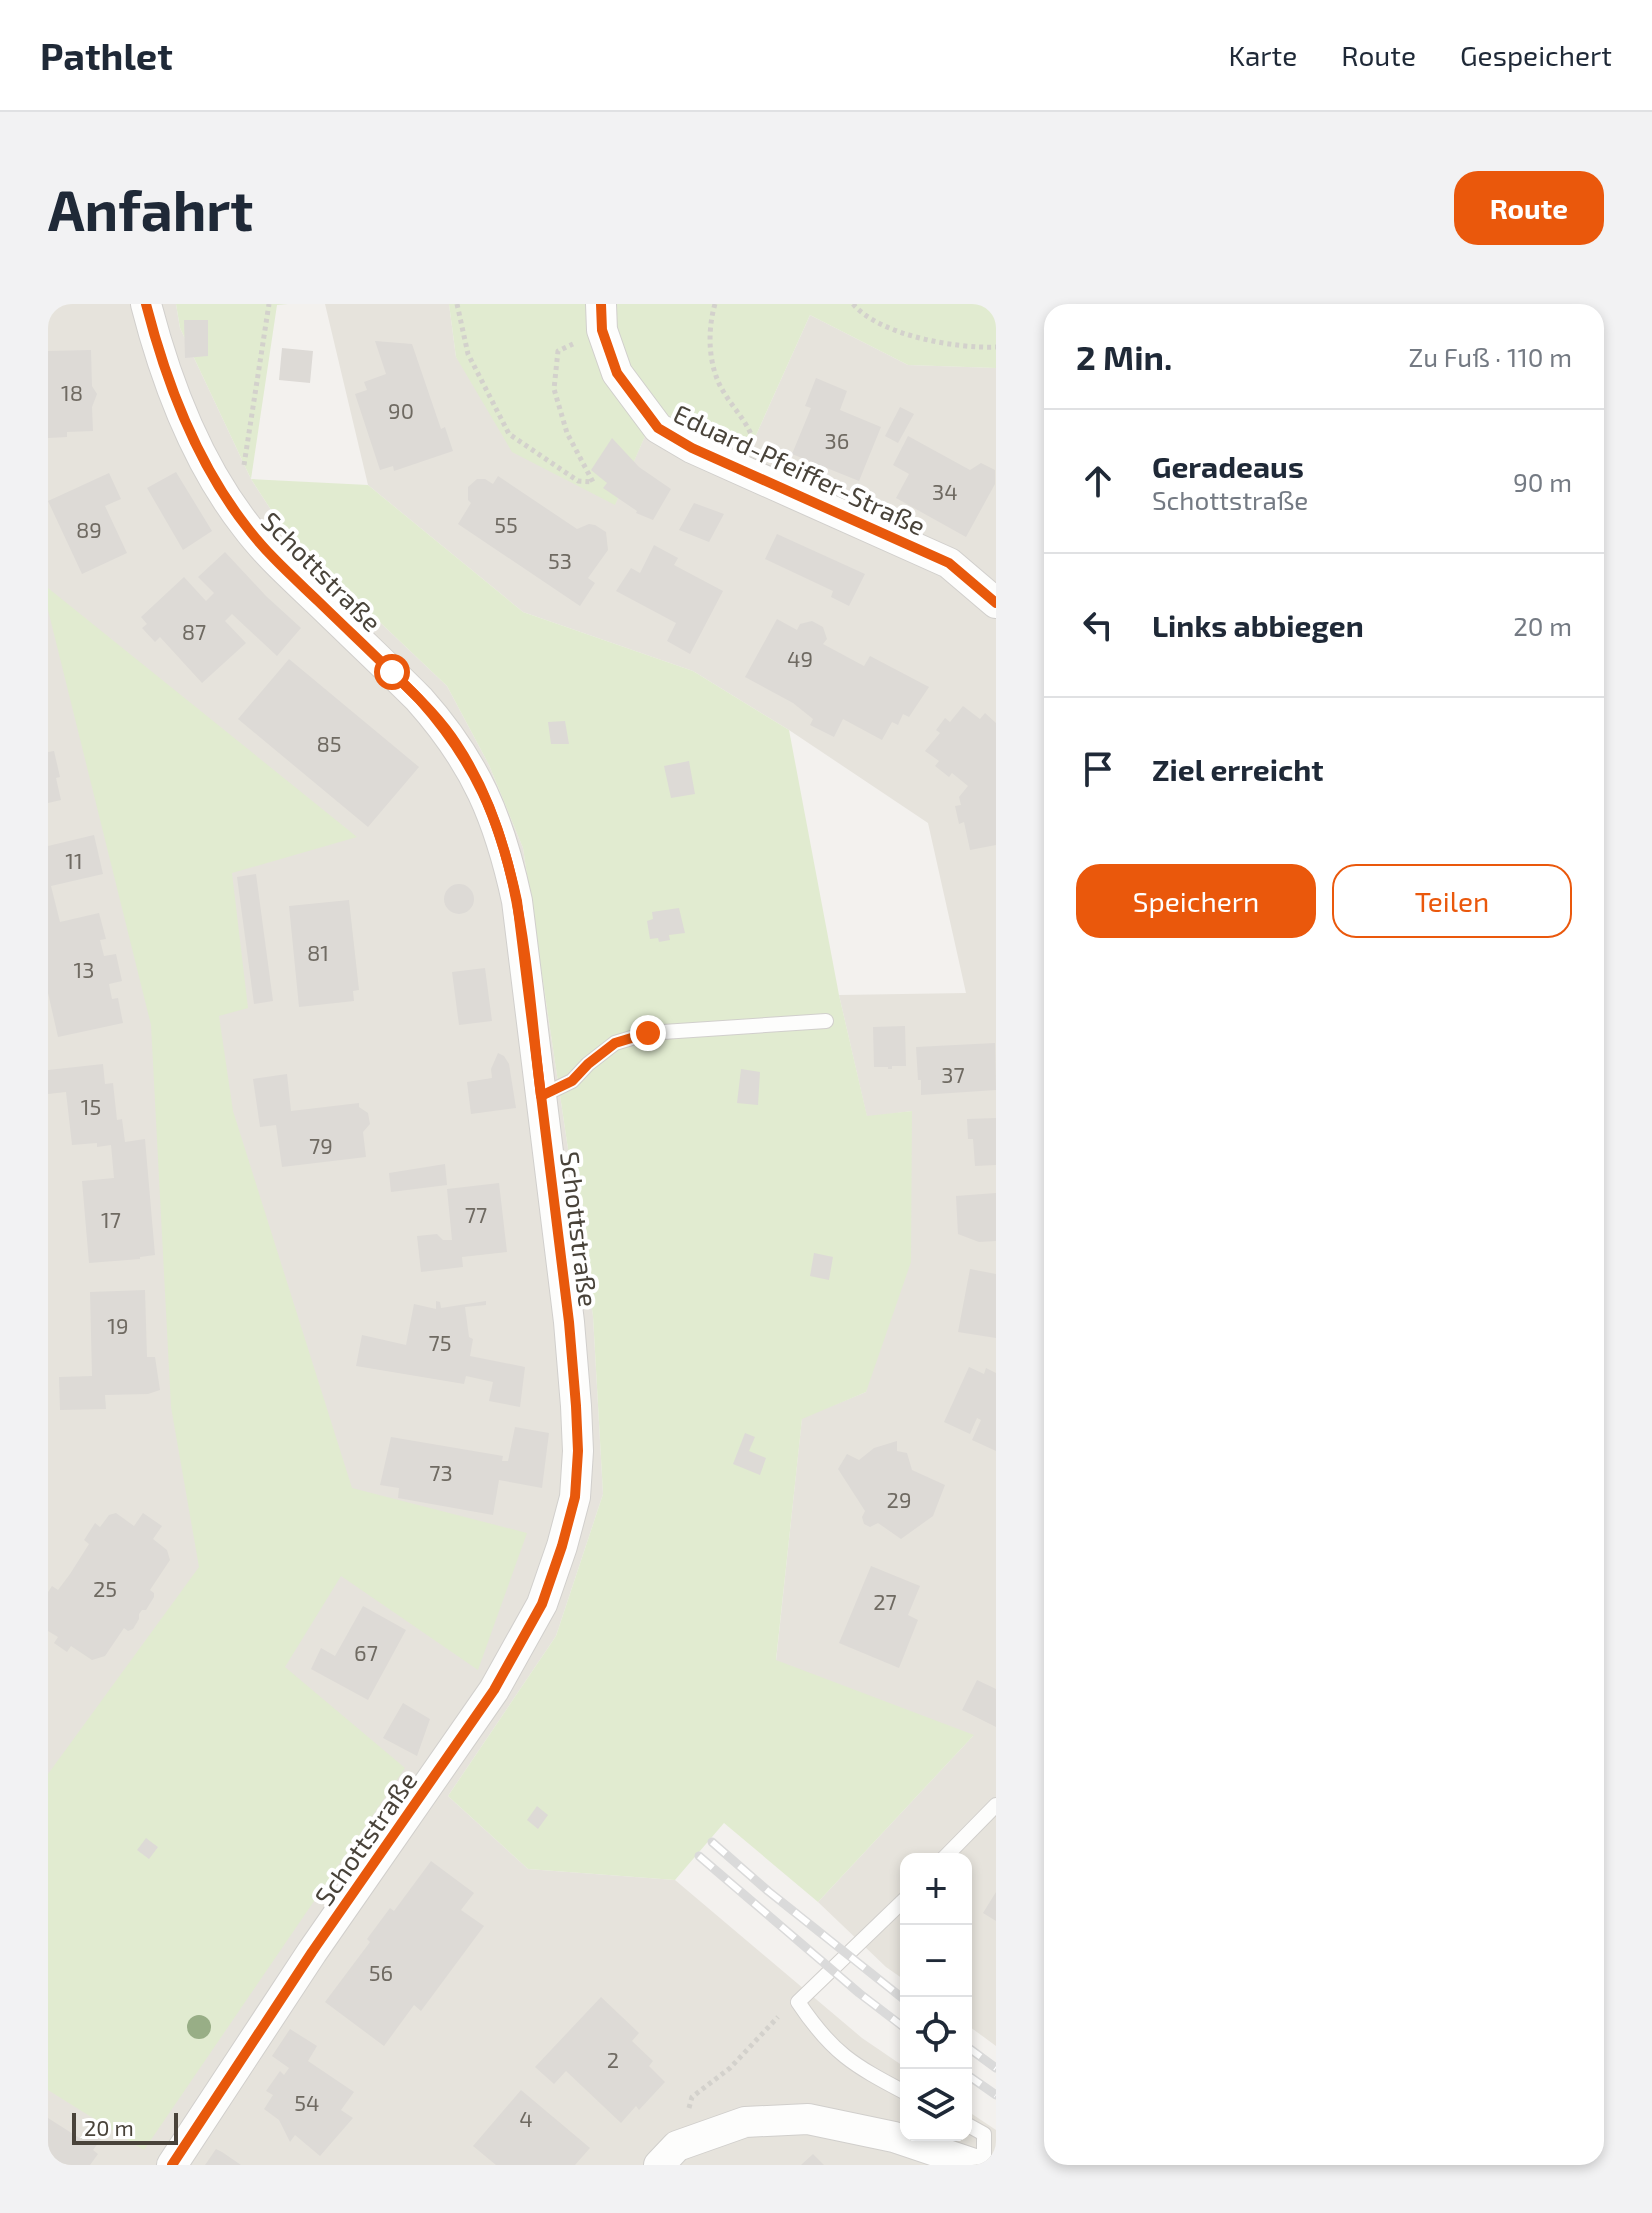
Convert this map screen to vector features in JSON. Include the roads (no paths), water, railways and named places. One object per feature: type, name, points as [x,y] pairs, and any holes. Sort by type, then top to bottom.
[{"type":"street","name":"Schottstraße","points":[[146,304],[176,396],[197,447],[222,493],[276,561],[419,699],[457,743],[477,779],[507,854],[517,901],[569,1322],[578,1451],[575,1497],[542,1604],[494,1690],[312,1952],[172,2165]]},
{"type":"street","name":"Eduard-Pfeiffer-Straße","points":[[601,317],[617,373],[658,428],[692,448],[949,563],[996,603]]},
{"type":"street","points":[[659,2165],[677,2146],[745,2122],[808,2119],[894,2137],[977,2165]]},
{"type":"lane","points":[[541,1096],[572,1081],[615,1043],[648,1033],[826,1021]]},
{"type":"lane","points":[[949,1853],[996,1805]]},
{"type":"lane","points":[[900,1904],[798,2002],[817,2030],[843,2056],[900,2089]]},
{"type":"lane","points":[[972,2127],[984,2134],[984,2165]]},
{"type":"railway","points":[[712,1842],[901,1997]]},
{"type":"railway","points":[[699,1856],[900,2024]]},
{"type":"railway","points":[[972,2050],[996,2068]]},
{"type":"railway","points":[[972,2078],[996,2095]]}]
